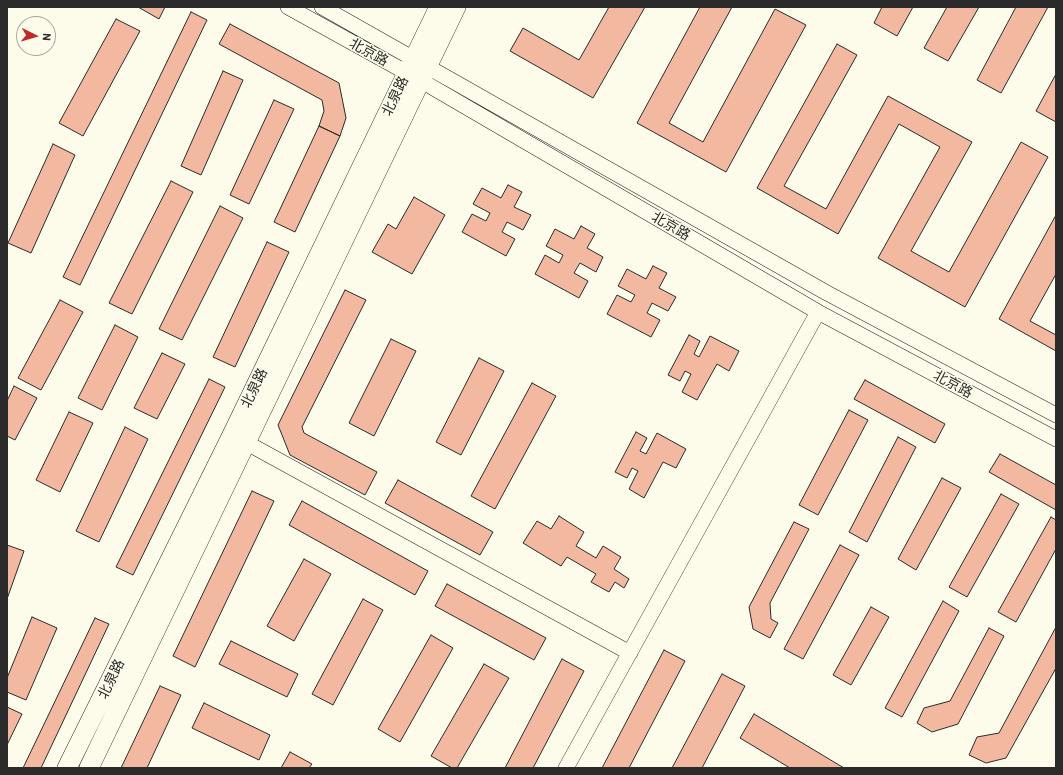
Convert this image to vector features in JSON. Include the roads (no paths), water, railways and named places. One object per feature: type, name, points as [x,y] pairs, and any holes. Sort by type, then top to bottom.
[{"type":"main road","name":"北泉路","points":[[417,69],[438,7]]},
{"type":"main road","name":"北泉路","points":[[89,768],[239,438],[417,69],[456,7]]},
{"type":"main road","name":"北泉路","points":[[67,768],[239,438]]},
{"type":"street","name":"北京路","points":[[288,7],[417,69],[1056,416]]},
{"type":"street","name":"北京路","points":[[322,7],[417,69],[818,312],[1056,439]]},
{"type":"street","points":[[566,768],[818,312]]},
{"type":"street","points":[[239,438],[630,653]]}]
